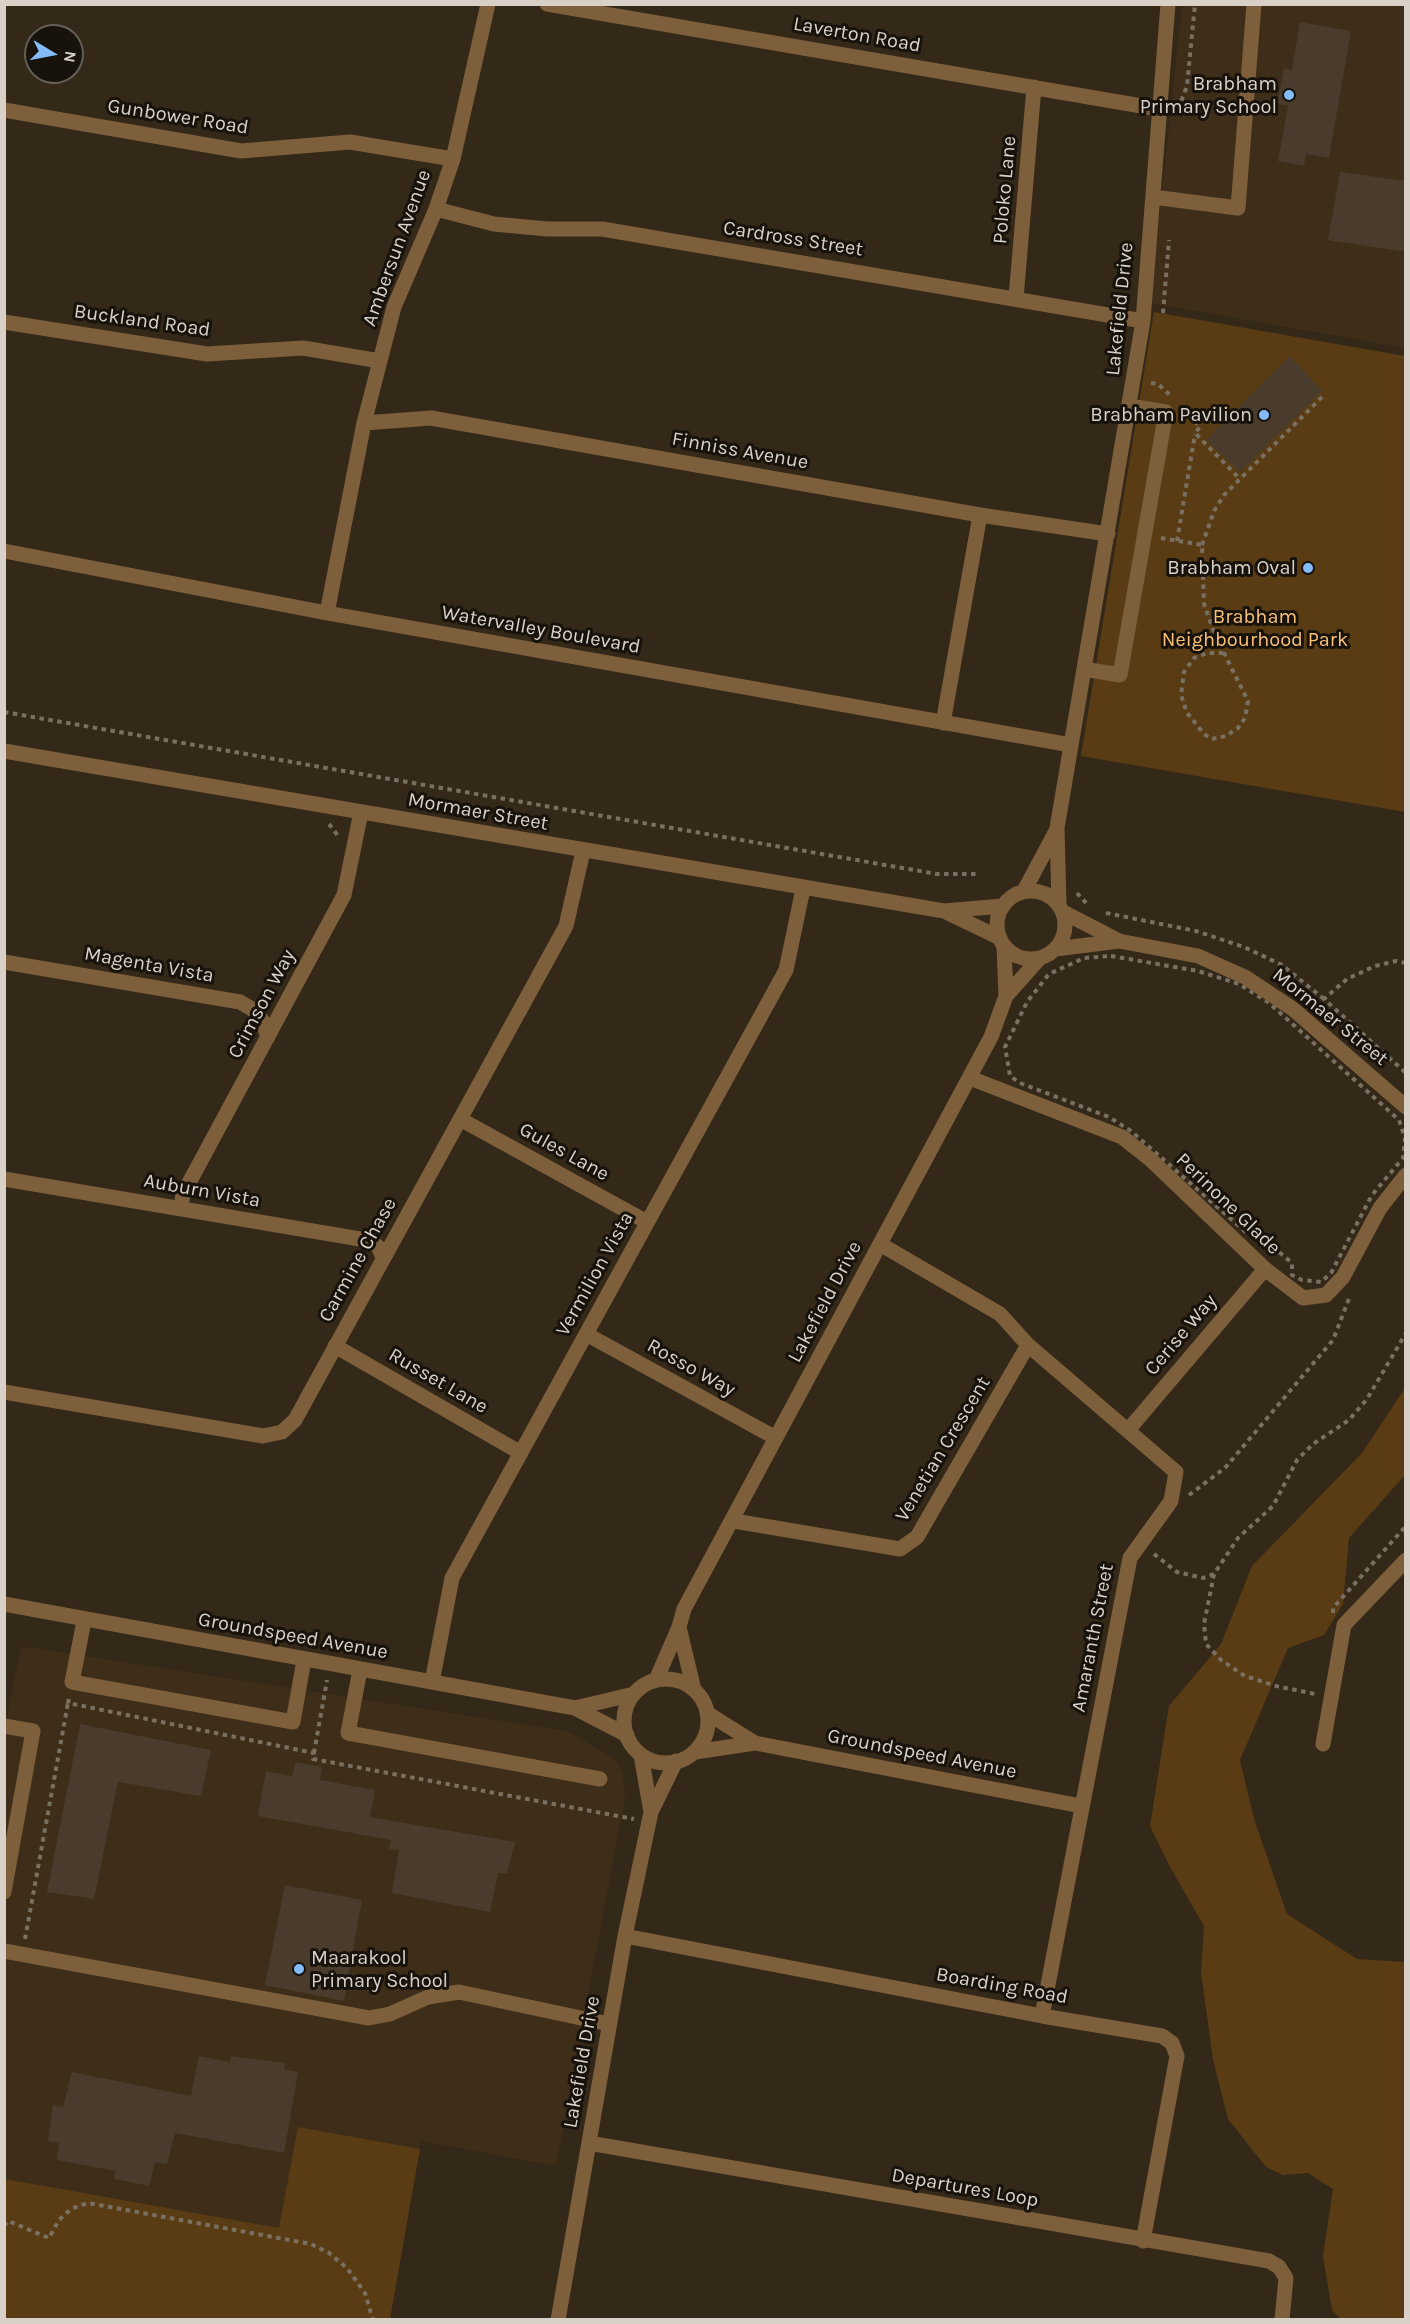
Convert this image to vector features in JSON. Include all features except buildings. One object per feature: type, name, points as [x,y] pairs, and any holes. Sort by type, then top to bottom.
[{"type":"street","name":"Ambersun Avenue","points":[[327,613],[364,423],[394,307],[436,209],[453,159],[488,4]]},
{"type":"street","name":"Laverton Road","points":[[547,4],[1159,110]]},
{"type":"street","name":"Lakefield Drive","points":[[1061,908],[1057,828],[1143,321],[1168,4]]},
{"type":"street","points":[[1153,197],[1238,208],[1254,4]]},
{"type":"street","name":"Poloko Lane","points":[[1016,298],[1034,87]]},
{"type":"street","name":"Gunbower Road","points":[[4,110],[241,151],[350,142],[453,159]]},
{"type":"street","name":"Cardross Street","points":[[436,209],[494,224],[547,229],[602,229],[1143,321]]},
{"type":"street","name":"Buckland Road","points":[[4,322],[207,354],[303,348],[380,361]]},
{"type":"street","points":[[1084,669],[1120,675],[1166,412],[1130,406]]},
{"type":"street","name":"Finniss Avenue","points":[[364,423],[431,418],[980,515],[1108,534]]},
{"type":"street","points":[[943,723],[980,515]]},
{"type":"street","name":"Watervalley Boulevard","points":[[4,551],[327,613],[1071,745]]},
{"type":"street","name":"Mormaer Street","points":[[4,751],[803,889],[944,911],[1003,906]]},
{"type":"street","name":"Crimson Way","points":[[181,1208],[183,1194],[344,895],[361,812]]},
{"type":"street","name":"Lakefield Drive","points":[[1024,891],[1057,828]]},
{"type":"street","name":"Carmine Chase","points":[[4,1392],[262,1436],[282,1432],[295,1420],[566,926],[583,851]]},
{"type":"street","name":"Vermilion Vista","points":[[432,1682],[452,1578],[786,970],[803,889]]},
{"type":"street","points":[[1024,891],[1044,893],[1061,908],[1065,931],[1056,949],[1039,959],[1019,957],[1002,942],[997,920],[1003,906],[1014,895],[1024,891]]},
{"type":"street","name":"Mormaer Street","points":[[1061,908],[1119,941]]},
{"type":"street","name":"Mormaer Street","points":[[944,911],[1002,942]]},
{"type":"street","name":"Mormaer Street","points":[[1056,949],[1119,941],[1198,956],[1245,977],[1293,1009],[1406,1107]]},
{"type":"street","name":"Lakefield Drive","points":[[1002,942],[1006,996]]},
{"type":"street","name":"Lakefield Drive","points":[[657,1680],[680,1627],[684,1609],[734,1521],[776,1438],[970,1078],[991,1036],[1006,996],[1039,959]]},
{"type":"street","name":"Magenta Vista","points":[[4,962],[240,1002],[252,1009],[262,1020],[268,1037]]},
{"type":"street","name":"Perinone Glade","points":[[970,1078],[1122,1137],[1150,1159],[1265,1269],[1303,1298],[1326,1295],[1343,1277],[1380,1208],[1406,1175]]},
{"type":"street","name":"Gules Lane","points":[[460,1119],[648,1222]]},
{"type":"street","name":"Auburn Vista","points":[[4,1179],[372,1241],[379,1248],[383,1257]]},
{"type":"street","name":"Amaranth Street","points":[[880,1244],[1000,1314],[1028,1344],[1176,1472],[1172,1500],[1130,1558],[1107,1688],[1081,1806],[1042,2016]]},
{"type":"street","name":"Cerise Way","points":[[1129,1429],[1265,1269]]},
{"type":"street","name":"Rosso Way","points":[[586,1334],[776,1438]]},
{"type":"street","name":"Venetian Crescent","points":[[734,1521],[900,1549],[917,1537],[1028,1344]]},
{"type":"street","name":"Russet Lane","points":[[334,1346],[521,1453]]},
{"type":"street","points":[[1323,1744],[1344,1625],[1406,1560]]},
{"type":"street","name":"Groundspeed Avenue","points":[[4,1604],[304,1660],[575,1707],[627,1735]]},
{"type":"street","points":[[84,1620],[72,1682],[293,1722],[304,1660]]},
{"type":"street","name":"Lakefield Drive","points":[[680,1627],[694,1690]]},
{"type":"street","points":[[360,1670],[348,1733],[600,1779]]},
{"type":"street","points":[[657,1680],[674,1680],[694,1690],[702,1700],[707,1713],[705,1733],[695,1752],[676,1761],[654,1761],[641,1755],[627,1735],[624,1718],[627,1705],[634,1694],[657,1680]]},
{"type":"street","name":"Groundspeed Avenue","points":[[575,1707],[634,1694]]},
{"type":"street","name":"Groundspeed Avenue","points":[[707,1713],[754,1743]]},
{"type":"street","points":[[4,1726],[33,1731],[4,1892]]},
{"type":"street","name":"Groundspeed Avenue","points":[[695,1752],[754,1743],[1081,1806]]},
{"type":"street","name":"Lakefield Drive","points":[[641,1755],[650,1817]]},
{"type":"street","name":"Lakefield Drive","points":[[558,2319],[625,1936],[650,1817],[676,1761]]},
{"type":"street","name":"Boarding Road","points":[[625,1936],[1042,2016],[1162,2036],[1172,2043],[1177,2056],[1143,2241]]},
{"type":"street","points":[[4,1951],[369,2018],[390,2014],[428,1997],[467,1992],[609,2024]]},
{"type":"street","name":"Departures Loop","points":[[589,2143],[1143,2241],[1269,2261],[1279,2267],[1286,2278],[1282,2319]]},
{"type":"path","points":[[1151,383],[1158,384],[1165,390],[1200,427],[1195,433],[1177,541]]},
{"type":"path","points":[[1224,653],[1207,653],[1194,658],[1184,672],[1181,695],[1187,713],[1204,734],[1212,739],[1226,736],[1238,728],[1245,718],[1248,700],[1224,653],[1204,604],[1202,545],[1214,511],[1224,495],[1322,397]]},
{"type":"path","points":[[1195,433],[1240,479]]},
{"type":"path","points":[[1144,534],[1202,545]]},
{"type":"path","points":[[4,712],[937,874],[980,874]]},
{"type":"path","points":[[1111,956],[1198,971],[1239,984],[1268,1002],[1399,1120],[1405,1138],[1403,1158],[1372,1195],[1331,1273],[1321,1282],[1302,1280],[1292,1275],[1292,1263],[1258,1235],[1248,1234],[1131,1131],[1109,1117],[1020,1083],[1010,1076],[1005,1047],[1027,1002],[1049,974],[1084,958],[1111,956]]},
{"type":"path","points":[[1406,963],[1396,961],[1375,966],[1347,979],[1324,999],[1406,1073]]},
{"type":"path","points":[[1187,1497],[1225,1468],[1333,1340],[1352,1291]]},
{"type":"path","points":[[1332,1697],[1276,1686],[1245,1676],[1221,1660],[1206,1644],[1204,1624],[1214,1574],[1244,1531],[1273,1506],[1297,1460],[1313,1444],[1349,1420],[1367,1399],[1406,1333]]},
{"type":"path","points":[[1146,1548],[1177,1572],[1203,1578],[1214,1574]]},
{"type":"path","points":[[330,1664],[313,1760],[650,1817]]},
{"type":"path","points":[[22,1954],[72,1682]]},
{"type":"path","points":[[68,1703],[314,1753]]},
{"type":"path","points":[[4,2226],[8,2221],[49,2238],[59,2220],[71,2209],[88,2203],[311,2244],[329,2253],[347,2268],[365,2293],[373,2319]]},
{"type":"shaded area","name":"Brabham Primary School","points":[[1182,5],[1405,5],[1405,348],[1150,303]]},
{"type":"shaded area","name":"Maarakool Primary School","points":[[21,1646],[567,1731],[613,1758],[623,1773],[625,1798],[556,2166],[421,2141],[401,2250],[5,2186],[4,1730]]},
{"type":"green space","name":"Brabham Neighbourhood Park","points":[[1154,312],[1405,356],[1405,812],[1081,756]]},
{"type":"green space","points":[[1405,1388],[1405,1475],[1349,1538],[1343,1604],[1324,1635],[1288,1648],[1240,1760],[1254,1819],[1287,1914],[1357,1959],[1405,1962],[1405,2319],[1341,2319],[1332,2310],[1323,2256],[1333,2189],[1308,2173],[1283,2175],[1266,2167],[1228,2119],[1213,2060],[1201,1972],[1204,1926],[1170,1867],[1150,1826],[1169,1706],[1221,1644],[1252,1566],[1362,1453]]},
{"type":"green space","points":[[298,2127],[420,2149],[390,2319],[5,2319],[5,2179],[279,2228]]},
{"type":"place","name":"Brabham Primary School","points":[[1289,95]]},
{"type":"place","name":"Brabham Pavilion","points":[[1264,415]]},
{"type":"place","name":"Brabham Oval","points":[[1308,568]]},
{"type":"place","name":"Maarakool Primary School","points":[[299,1969]]}]
